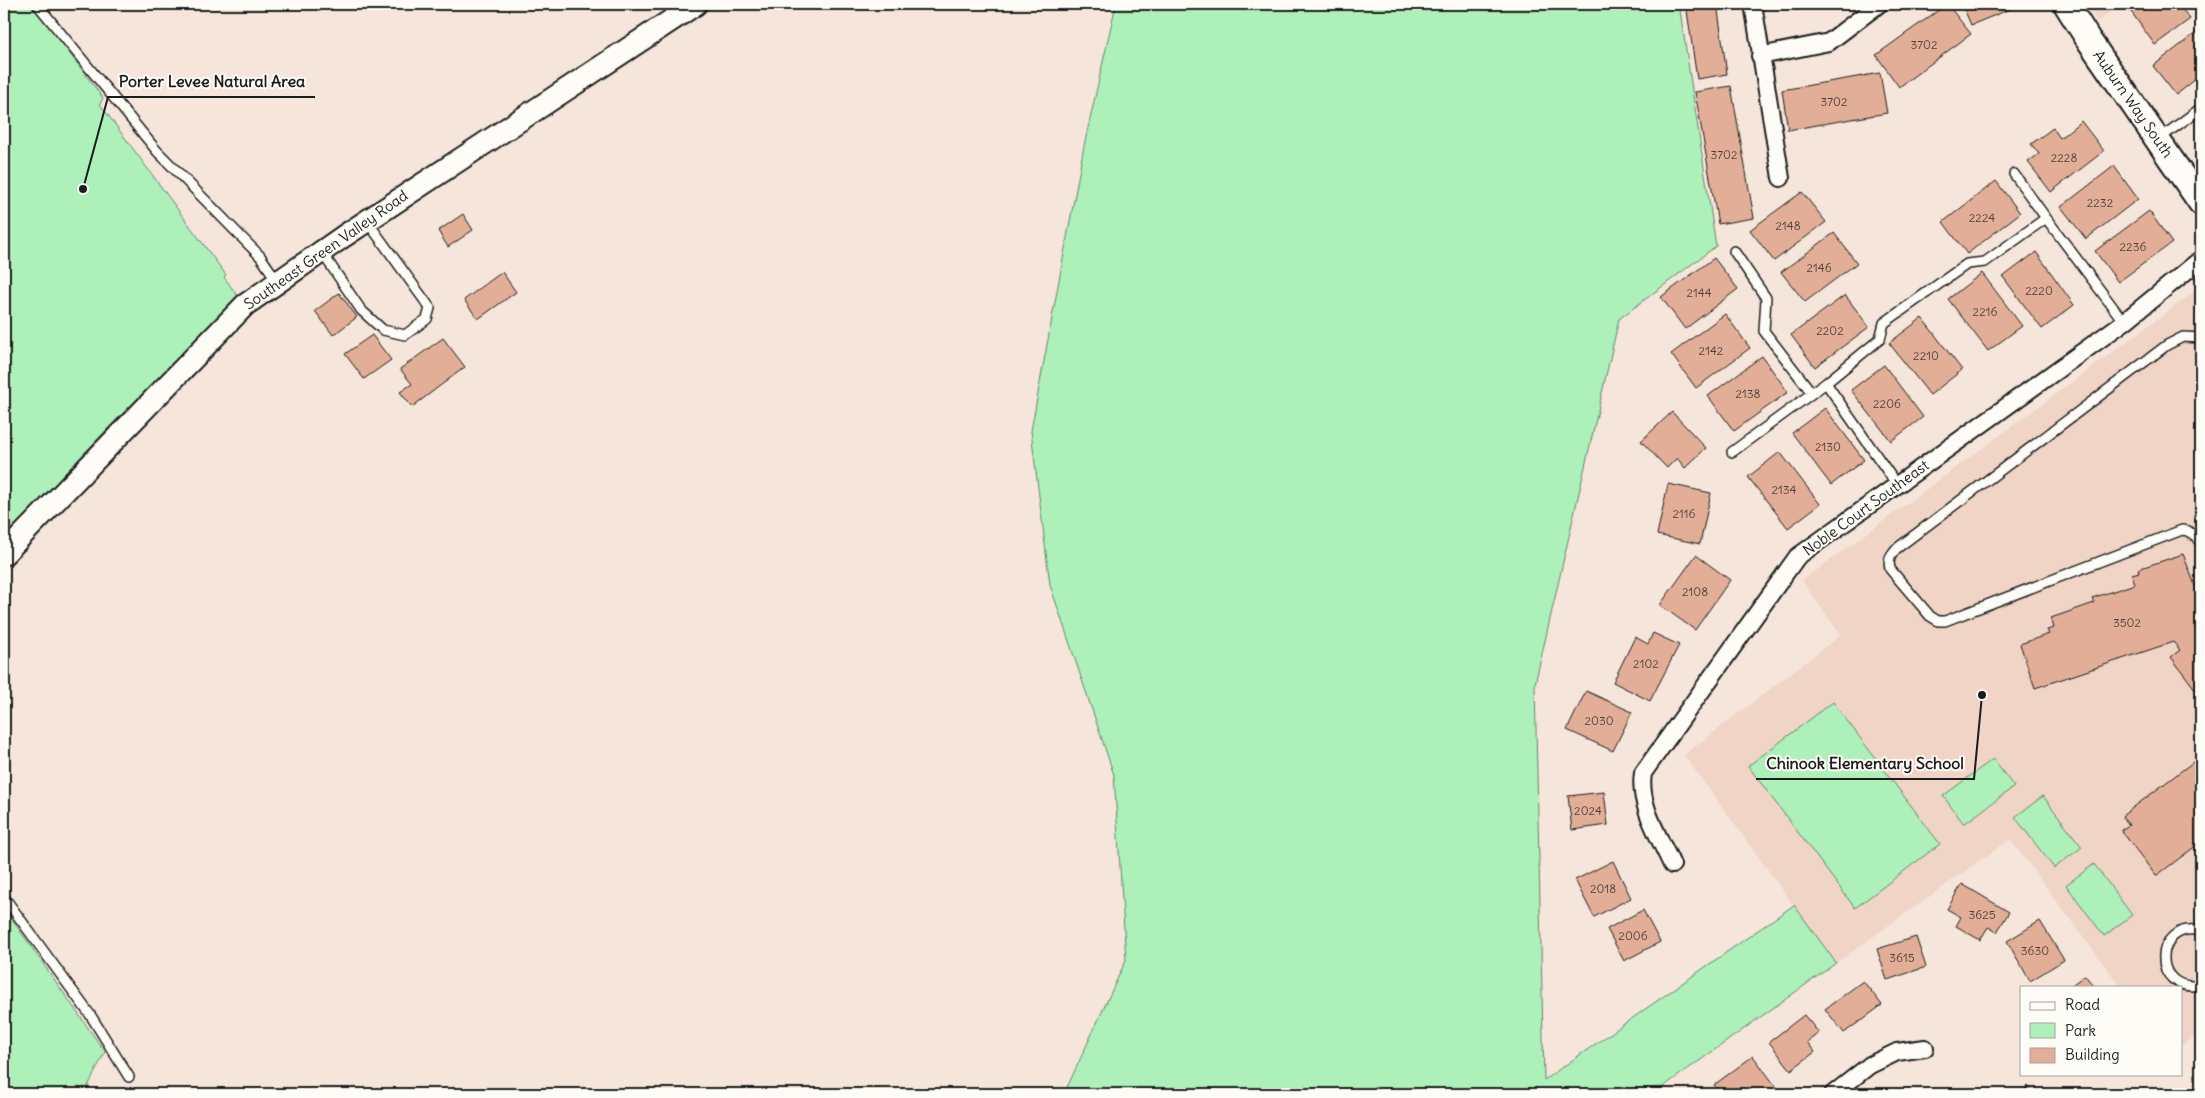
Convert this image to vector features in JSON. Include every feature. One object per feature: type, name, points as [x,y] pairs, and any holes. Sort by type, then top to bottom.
[{"type":"main road","name":"Auburn Way South","points":[[2069,5],[2201,203]]},
{"type":"street","name":"Southeast Green Valley Road","points":[[4,554],[245,305],[367,220],[696,4]]},
{"type":"street","points":[[1753,4],[1781,178]]},
{"type":"street","points":[[1760,56],[1830,42],[1879,4]]},
{"type":"street","name":"Noble Court Southeast","points":[[1672,865],[1645,805],[1641,787],[1644,773],[1797,558],[2124,322],[2201,259]]},
{"type":"street","points":[[1833,1094],[1870,1065],[1897,1052],[1925,1048]]},
{"type":"lane","points":[[37,4],[157,151],[260,256],[278,282]]},
{"type":"lane","points":[[2159,140],[2201,108]]},
{"type":"lane","points":[[2014,174],[2124,322]]},
{"type":"lane","points":[[1732,452],[1826,383],[1880,339],[1884,323],[1967,264],[1985,262],[2046,218]]},
{"type":"lane","points":[[321,251],[362,310],[383,330],[405,335],[427,319],[430,308],[367,220]]},
{"type":"lane","points":[[1734,251],[1766,298],[1764,331],[1812,393]]},
{"type":"lane","points":[[2201,338],[2183,337],[2167,345],[1896,549],[1889,559],[1889,564],[1890,569],[1930,616],[1938,621],[1945,621],[2182,530],[2188,531],[2201,542]]},
{"type":"lane","points":[[1826,383],[1898,485]]},
{"type":"lane","points":[[4,897],[90,1016],[130,1077]]},
{"type":"lane","points":[[2201,931],[2183,930],[2175,935],[2165,949],[2163,958],[2165,967],[2175,981],[2192,986],[2201,984]]},
{"type":"shaded area","points":[[2087,4],[2120,4],[2097,22]]},
{"type":"shaded area","points":[[2201,287],[2201,1031],[2182,1045],[2182,986],[2120,986],[2010,839],[1836,963],[1684,755],[1841,635],[1802,581]]},
{"type":"green space","points":[[4,4],[33,4],[103,98],[100,104],[226,275],[224,277],[239,298],[111,425],[4,538]]},
{"type":"green space","points":[[1116,4],[1679,4],[1716,246],[1619,319],[1535,684],[1544,1080],[1794,905],[1836,963],[1653,1094],[1064,1094],[1126,960],[1114,775],[1050,585],[1031,431],[1084,146]]},
{"type":"green space","points":[[1833,702],[1940,844],[1855,908],[1748,766]]},
{"type":"green space","points":[[1993,759],[2014,787],[1964,824],[1943,796]]},
{"type":"green space","points":[[2043,796],[2082,847],[2054,868],[2015,817]]},
{"type":"green space","points":[[2094,864],[2132,915],[2104,936],[2066,885]]},
{"type":"green space","points":[[4,908],[105,1052],[84,1094],[4,1094]]},
{"type":"building","points":[[1686,4],[1717,4],[1727,74],[1697,79]]},
{"type":"building","points":[[1789,4],[1812,4],[1812,8],[1789,8]]},
{"type":"building","points":[[1947,4],[1971,34],[1899,87],[1876,55]]},
{"type":"building","points":[[1962,4],[2008,4],[2010,9],[1971,25]]},
{"type":"building","points":[[2137,4],[2178,4],[2190,19],[2155,45],[2129,9]]},
{"type":"building","points":[[2201,29],[2201,75],[2176,95],[2153,66]]},
{"type":"building","points":[[1880,73],[1887,113],[1788,130],[1782,90]]},
{"type":"building","points":[[1731,86],[1754,218],[1718,224],[1695,92]]},
{"type":"building","points":[[2081,121],[2104,151],[2051,192],[2028,162],[2039,154],[2031,144],[2053,128],[2060,138]]},
{"type":"building","points":[[2114,166],[2138,199],[2086,239],[2061,207]]},
{"type":"building","points":[[1996,181],[2020,213],[1967,254],[1943,222]]},
{"type":"building","points":[[1802,192],[1826,222],[1774,261],[1750,230]]},
{"type":"building","points":[[2149,211],[2172,243],[2118,282],[2095,251]]},
{"type":"building","points":[[463,214],[473,230],[448,247],[438,231]]},
{"type":"building","points":[[1834,233],[1857,263],[1805,302],[1781,272]]},
{"type":"building","points":[[2036,252],[2074,305],[2042,329],[2003,277]]},
{"type":"building","points":[[1714,258],[1738,289],[1685,329],[1661,297]]},
{"type":"building","points":[[502,272],[516,292],[478,319],[464,300]]},
{"type":"building","points":[[1982,273],[2022,326],[1988,351],[1948,299]]},
{"type":"building","points":[[339,293],[357,317],[333,335],[315,311]]},
{"type":"building","points":[[1845,295],[1869,327],[1815,367],[1791,335]]},
{"type":"building","points":[[1725,314],[1750,348],[1696,388],[1671,354]]},
{"type":"building","points":[[1922,318],[1962,370],[1930,395],[1889,343]]},
{"type":"building","points":[[372,335],[391,360],[364,379],[345,354]]},
{"type":"building","points":[[443,338],[465,367],[412,407],[400,392],[412,384],[400,369]]},
{"type":"building","points":[[1762,356],[1788,392],[1734,431],[1708,396]]},
{"type":"building","points":[[1884,365],[1923,417],[1891,441],[1851,390]]},
{"type":"building","points":[[1825,408],[1864,460],[1831,485],[1792,433]]},
{"type":"building","points":[[1672,412],[1706,448],[1685,468],[1677,458],[1667,468],[1641,441]]},
{"type":"building","points":[[1780,452],[1820,504],[1788,528],[1748,477]]},
{"type":"building","points":[[1668,484],[1711,493],[1700,544],[1657,535]]},
{"type":"building","points":[[2183,554],[2201,601],[2201,697],[2171,657],[2180,650],[2173,642],[2035,688],[2020,644],[2049,634],[2047,630],[2054,628],[2051,618],[2094,603],[2092,598],[2135,584],[2132,574],[2139,572],[2138,569]]},
{"type":"building","points":[[1696,555],[1730,580],[1695,630],[1660,605]]},
{"type":"building","points":[[1653,633],[1679,645],[1650,701],[1613,682],[1635,637],[1648,644]]},
{"type":"building","points":[[1586,691],[1632,712],[1613,751],[1567,730]]},
{"type":"building","points":[[2201,756],[2201,842],[2156,876],[2121,830],[2129,825],[2122,816]]},
{"type":"building","points":[[1604,792],[1608,825],[1572,830],[1568,796]]},
{"type":"building","points":[[1613,861],[1631,898],[1594,917],[1575,880]]},
{"type":"building","points":[[1962,884],[2009,912],[1997,932],[1988,927],[1980,940],[1956,926],[1961,917],[1947,909]]},
{"type":"building","points":[[1643,910],[1660,942],[1624,961],[1607,929]]},
{"type":"building","points":[[2040,921],[2064,960],[2030,981],[2007,941]]},
{"type":"building","points":[[1916,937],[1926,967],[1887,980],[1877,949]]},
{"type":"building","points":[[2085,975],[2093,986],[2070,986]]},
{"type":"building","points":[[1863,981],[1882,1005],[1844,1033],[1825,1009]]},
{"type":"building","points":[[1804,1015],[1819,1033],[1807,1042],[1815,1052],[1791,1070],[1769,1042]]},
{"type":"building","points":[[1753,1056],[1780,1092],[1777,1094],[1721,1094],[1714,1085]]},
{"type":"building","points":[[2028,1086],[2035,1094],[2019,1094]]},
{"type":"place","name":"Porter Levee Natural Area","points":[[83,189]]},
{"type":"place","name":"Chinook Elementary School","points":[[1982,695]]}]
